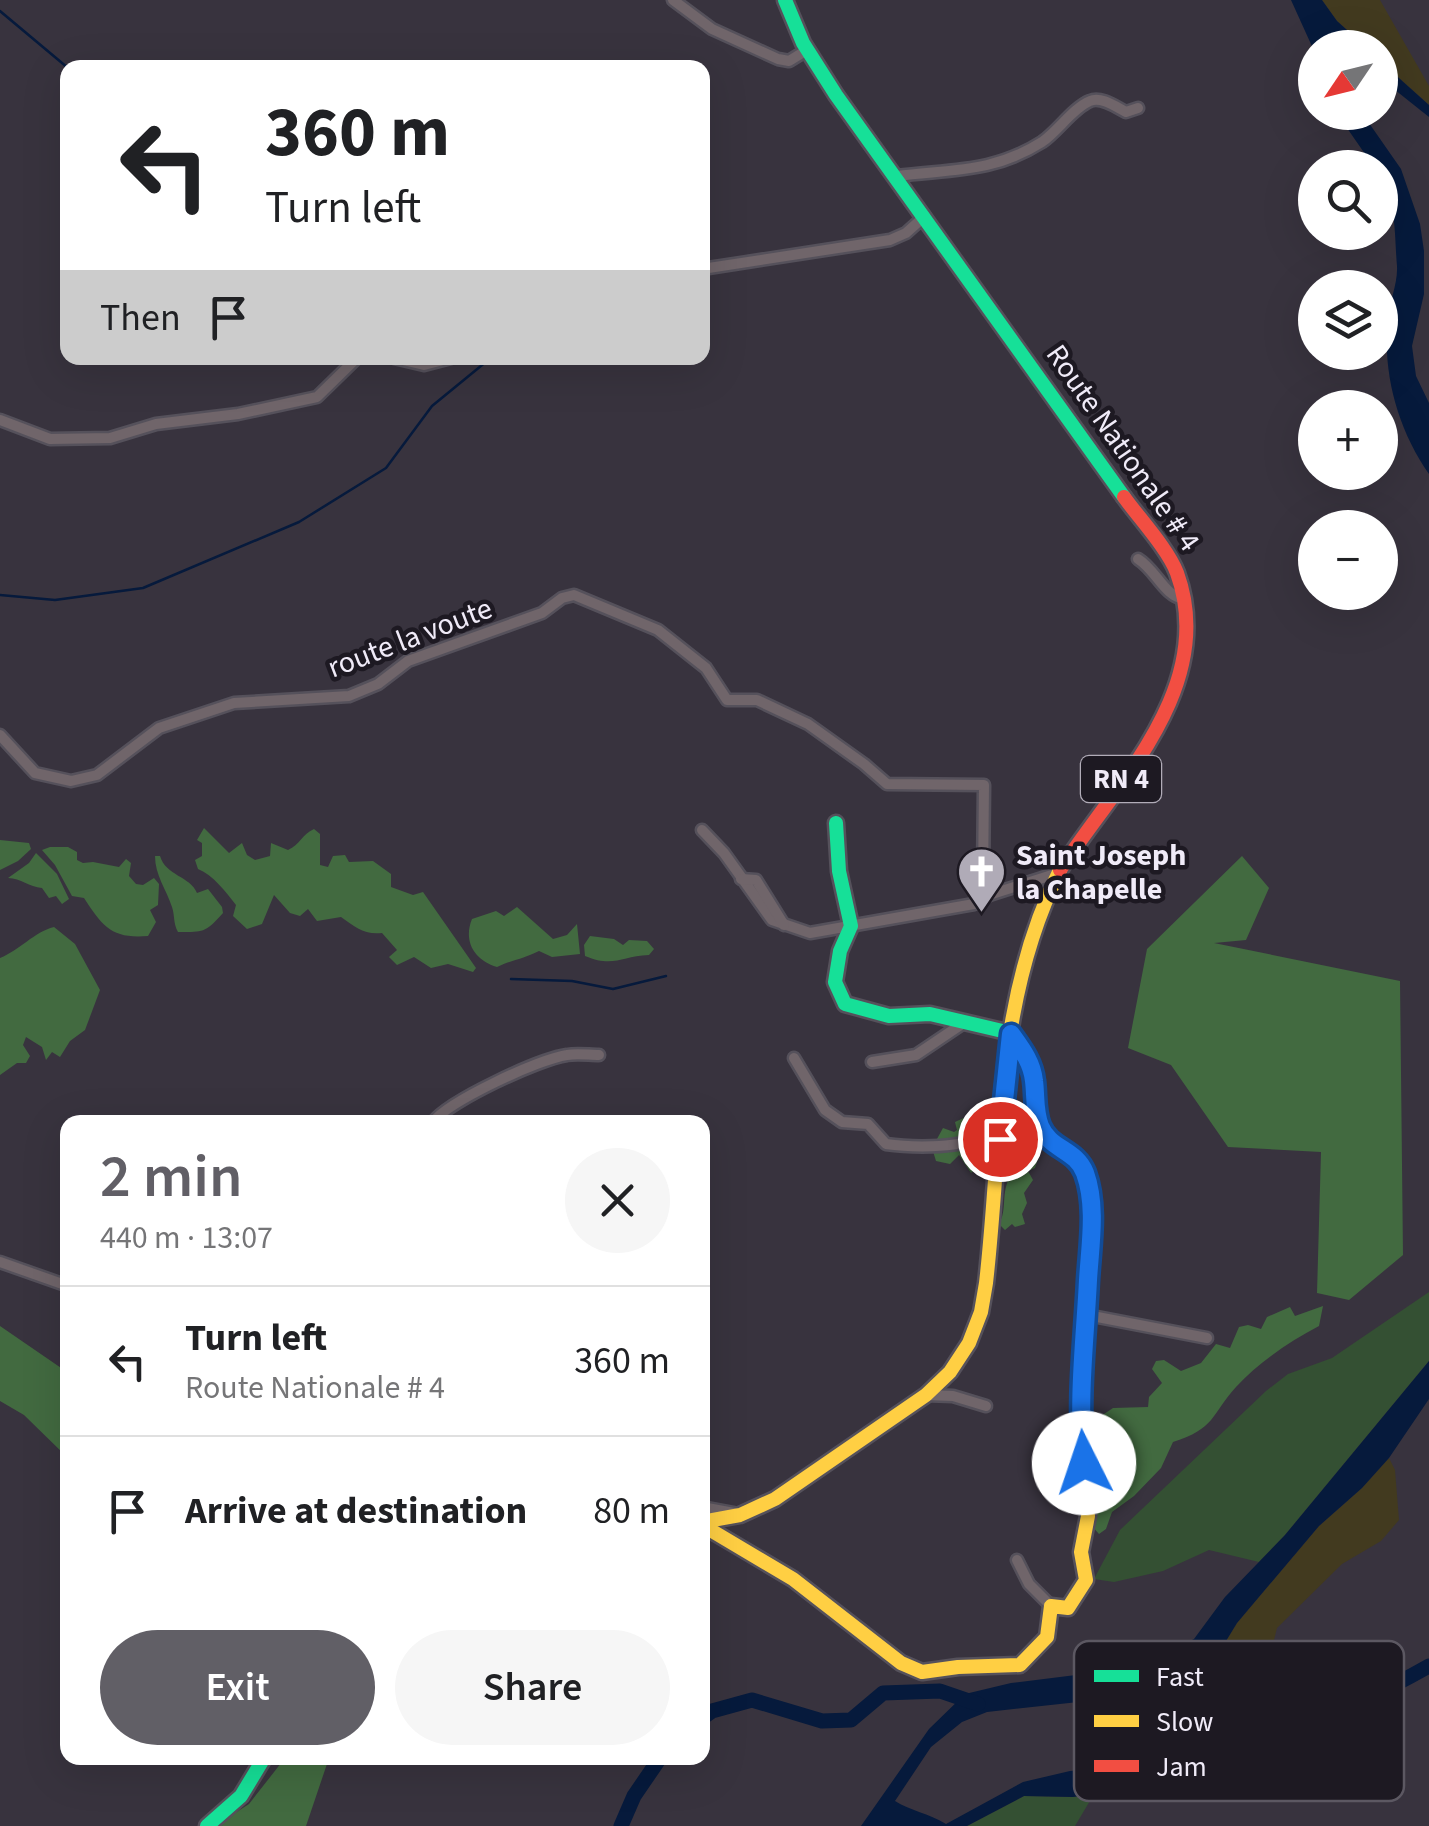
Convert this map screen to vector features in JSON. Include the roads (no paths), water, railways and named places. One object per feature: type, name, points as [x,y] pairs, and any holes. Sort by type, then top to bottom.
[{"type":"main road","name":"Route Nationale # 4","points":[[710,1522],[740,1514],[804,1480],[925,1395],[944,1379],[973,1337],[979,1317],[1022,964],[1055,874],[1177,693],[1190,642],[1186,599],[1176,570],[836,94],[807,50],[785,0]]},
{"type":"main road","points":[[710,1529],[793,1578],[900,1662],[922,1672],[948,1664],[975,1668],[1020,1665],[1047,1638],[1051,1606],[1068,1608],[1086,1580],[1081,1552],[1088,1516],[1080,1426],[1092,1228],[1086,1176],[1069,1151],[1054,1146],[1044,1136],[1031,1066],[1011,1034],[930,1014],[889,1016],[845,1004],[835,982],[840,951],[851,926],[839,871],[836,823]]},
{"type":"main road","points":[[207,1826],[241,1796],[260,1765]]},
{"type":"street","points":[[672,0],[712,29],[778,59],[789,61],[807,50]]},
{"type":"street","points":[[897,176],[968,171],[998,164],[1052,135],[1087,101],[1099,99],[1126,112],[1138,108]]},
{"type":"street","points":[[710,268],[890,240],[906,233],[925,216]]},
{"type":"street","points":[[0,420],[50,439],[110,438],[156,424],[238,414],[316,397],[350,365]]},
{"type":"street","points":[[1138,559],[1155,572],[1171,595],[1186,599]]},
{"type":"street","name":"route la voute","points":[[0,735],[35,773],[71,780],[96,775],[160,728],[234,703],[349,696],[378,684],[408,661],[542,614],[574,594],[658,630],[706,668],[728,700],[758,700],[808,724],[887,784],[984,784],[984,881],[989,895]]},
{"type":"street","points":[[702,830],[724,853],[772,920],[810,933],[974,904],[989,895],[1055,874]]},
{"type":"street","points":[[872,1062],[916,1055],[962,1024]]},
{"type":"street","points":[[440,1115],[526,1068],[566,1055],[599,1055]]},
{"type":"street","points":[[794,1058],[825,1110],[842,1122],[868,1124],[886,1144],[918,1146],[976,1138],[992,1124],[1004,1105]]},
{"type":"street","points":[[0,1262],[60,1283]]},
{"type":"street","points":[[1087,1314],[1207,1338]]},
{"type":"street","points":[[925,1395],[953,1396],[986,1406]]},
{"type":"street","points":[[710,1509],[740,1514]]},
{"type":"street","points":[[1017,1560],[1029,1584],[1051,1606]]},
{"type":"water","points":[[1291,0],[1322,0],[1347,30],[1305,30]]},
{"type":"water","points":[[1398,77],[1429,105],[1429,117],[1398,92]]},
{"type":"water","points":[[1348,130],[1374,130],[1388,150],[1362,150]]},
{"type":"water","points":[[1398,165],[1420,224],[1424,251],[1424,294],[1412,346],[1416,376],[1429,403],[1429,474],[1401,420],[1398,390],[1392,390],[1390,380],[1389,370],[1398,370]]},
{"type":"water","points":[[1429,1361],[1429,1399],[1389,1458],[1319,1526],[1226,1641],[1190,1641],[1225,1597],[1285,1535]]},
{"type":"water","points":[[1074,1675],[1074,1702],[987,1712],[962,1722],[931,1747],[895,1801],[946,1824],[1023,1782],[1074,1771],[1074,1797],[1024,1796],[967,1826],[861,1826],[929,1729],[965,1694],[1011,1683]]},
{"type":"waterway","points":[[0,11],[60,61]]},
{"type":"waterway","points":[[0,595],[55,600],[143,588],[299,522],[386,468],[432,406],[482,365]]},
{"type":"waterway","points":[[511,979],[572,981],[613,989],[666,976]]},
{"type":"waterway","points":[[1404,1680],[1429,1666]]},
{"type":"waterway","points":[[710,1712],[752,1700],[822,1721],[851,1720],[883,1693],[940,1691],[978,1704]]},
{"type":"waterway","points":[[621,1826],[634,1796],[655,1765]]},
{"type":"place","name":"Saint Joseph la Chapelle","points":[[981,914]]}]
